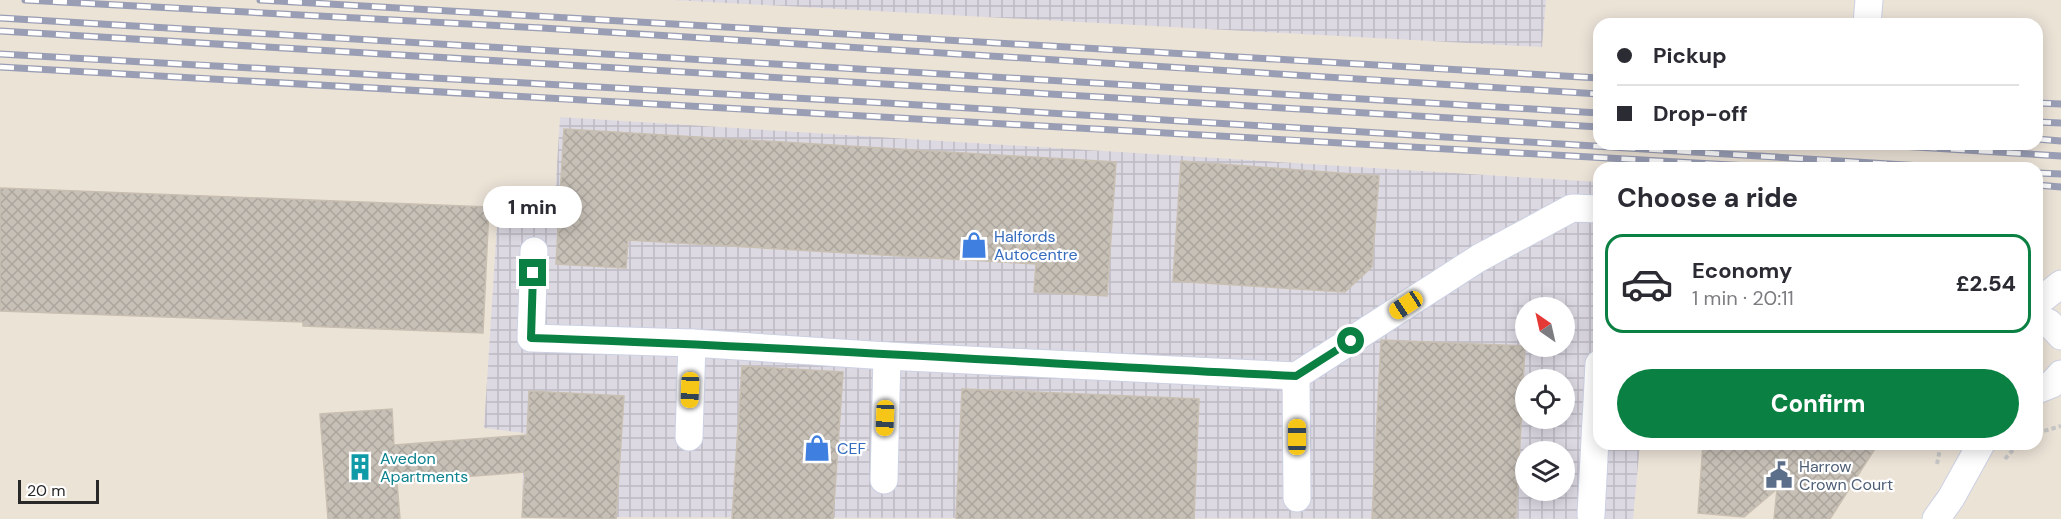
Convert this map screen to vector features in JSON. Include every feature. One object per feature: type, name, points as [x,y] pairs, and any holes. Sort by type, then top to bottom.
[{"type":"street","points":[[1868,18],[1869,0]]},
{"type":"street","points":[[534,251],[531,338],[692,343],[887,356],[1296,376],[1479,258],[1572,208],[1593,209]]},
{"type":"street","points":[[2043,298],[2061,284]]},
{"type":"street","points":[[2043,320],[2049,323],[2061,336]]},
{"type":"street","points":[[688,437],[692,343]]},
{"type":"street","points":[[884,480],[887,356]]},
{"type":"street","points":[[1296,376],[1297,498]]},
{"type":"street","points":[[1591,515],[1594,450]]},
{"type":"street","points":[[1936,519],[1951,498],[1978,450]]},
{"type":"path","points":[[2043,432],[2061,426]]},
{"type":"shaded area","points":[[673,0],[1546,0],[1542,47]]},
{"type":"shaded area","points":[[560,117],[1593,182],[1593,450],[1639,450],[1633,519],[522,517],[524,433],[484,428],[498,209],[554,212]]},
{"type":"building","points":[[564,129],[1116,162],[1107,296],[1034,292],[1036,264],[628,240],[626,268],[556,264]]},
{"type":"building","points":[[1181,161],[1379,176],[1372,267],[1345,292],[1173,281]]},
{"type":"building","points":[[0,188],[489,207],[483,333],[303,326],[303,322],[0,311]]},
{"type":"building","points":[[1381,340],[1515,346],[1515,357],[1524,357],[1524,369],[1515,369],[1515,429],[1521,429],[1520,441],[1515,441],[1516,519],[1372,519]]},
{"type":"building","points":[[742,366],[843,372],[833,519],[732,519]]},
{"type":"building","points":[[962,389],[1199,399],[1194,519],[956,519]]},
{"type":"building","points":[[529,391],[624,396],[616,519],[522,517],[525,472],[397,482],[400,519],[328,519],[320,414],[392,409],[394,445],[527,435]]},
{"type":"building","name":"Harrow Crown Court","points":[[1703,450],[1874,450],[1830,519],[1774,519],[1777,489],[1744,517],[1698,513]]},
{"type":"railway","points":[[25,0],[542,28],[1593,94]]},
{"type":"railway","points":[[260,0],[1593,78]]},
{"type":"railway","points":[[0,18],[1593,113]]},
{"type":"railway","points":[[0,31],[1593,127]]},
{"type":"railway","points":[[0,54],[886,103],[1593,146]]},
{"type":"railway","points":[[0,67],[1678,162]]},
{"type":"railway","points":[[2043,103],[2061,104]]},
{"type":"railway","points":[[2043,122],[2061,123]]},
{"type":"railway","points":[[2043,140],[2061,141]]},
{"type":"railway","points":[[1659,150],[1856,162]]},
{"type":"railway","points":[[1964,150],[2061,156]]},
{"type":"railway","points":[[2043,173],[2061,174]]},
{"type":"railway","points":[[2043,186],[2061,187]]},
{"type":"place","name":"Halfords Autocentre","points":[[974,245]]},
{"type":"place","name":"CEF","points":[[817,448]]},
{"type":"place","name":"Avedon Apartments","points":[[360,467]]},
{"type":"place","name":"Harrow Crown Court","points":[[1779,475]]},
{"type":"route","points":[[533,273],[531,338],[692,343],[887,356],[1296,376],[1351,341]]}]
